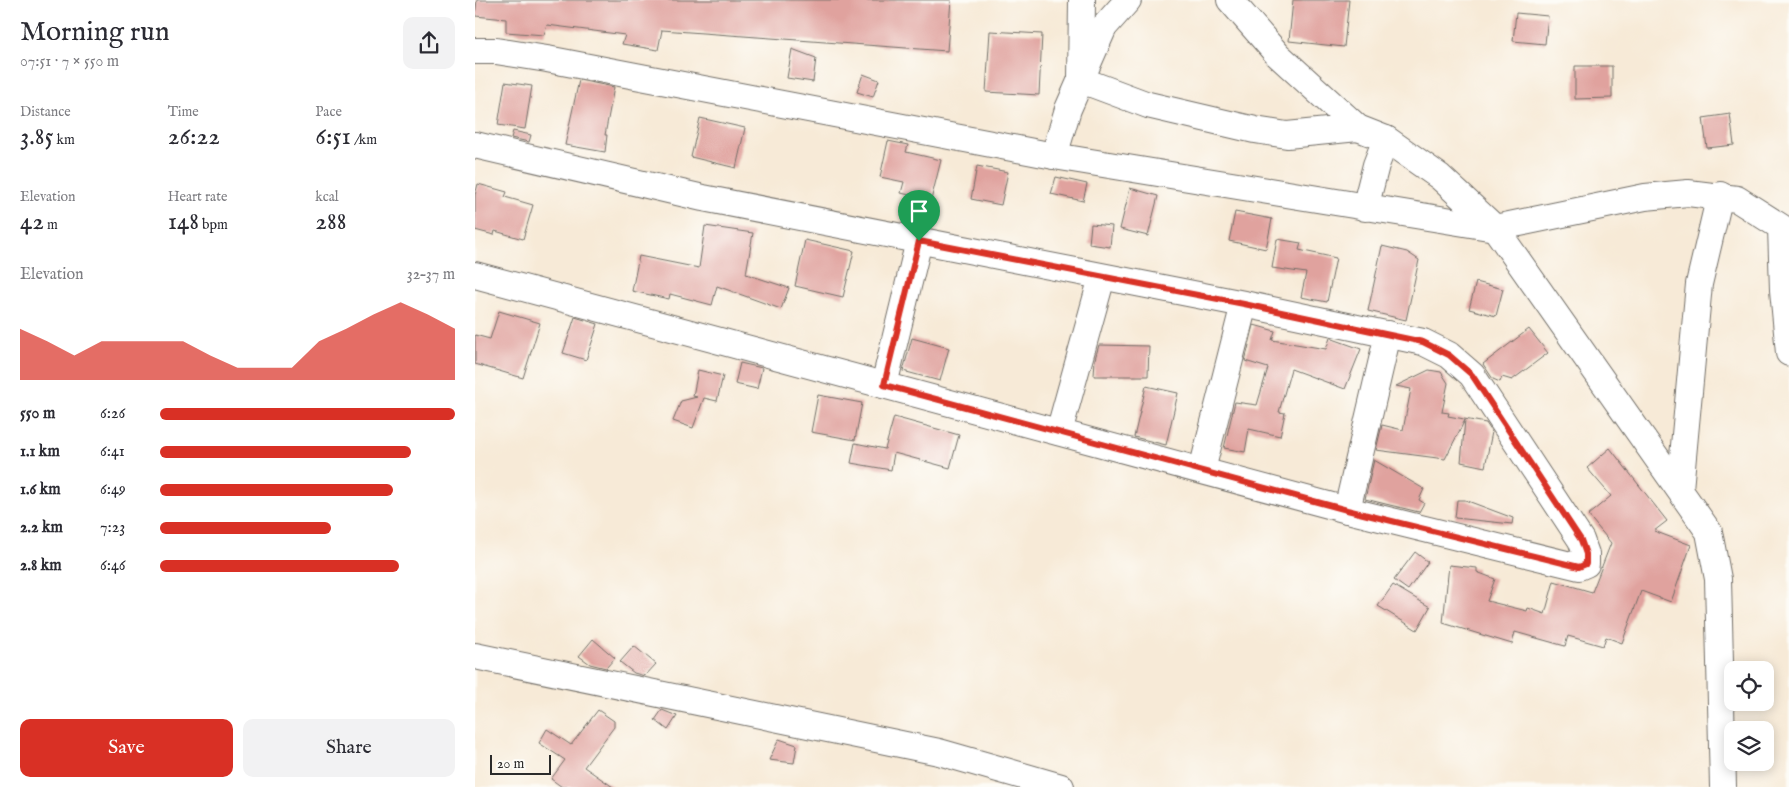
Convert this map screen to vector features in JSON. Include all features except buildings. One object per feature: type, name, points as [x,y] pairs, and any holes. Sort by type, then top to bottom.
[{"type":"street","points":[[1081,80],[1082,0]]},
{"type":"street","points":[[1054,156],[1067,109],[1105,27],[1128,0]]},
{"type":"street","points":[[1230,0],[1278,55],[1359,128],[1386,139],[1440,176],[1495,228],[1709,532],[1718,579],[1723,787]]},
{"type":"street","points":[[475,51],[496,51],[547,59],[1054,156],[1495,228],[1645,197],[1688,193],[1737,198],[1785,229],[1783,290],[1789,353]]},
{"type":"street","points":[[1081,80],[1148,105],[1255,130],[1287,135],[1359,128]]},
{"type":"street","points":[[1365,208],[1376,165],[1386,139]]},
{"type":"street","points":[[475,145],[703,198],[1244,304],[1388,334],[1432,346],[1449,355],[1472,375],[1581,540],[1586,554],[1586,564],[1579,567],[1347,510],[475,275]]},
{"type":"street","points":[[1680,489],[1699,284],[1720,195]]},
{"type":"street","points":[[884,385],[919,241]]},
{"type":"street","points":[[1059,432],[1102,276]]},
{"type":"street","points":[[1202,470],[1244,304]]},
{"type":"street","points":[[1347,510],[1388,334]]},
{"type":"street","points":[[475,656],[939,752],[1061,787]]},
{"type":"route","points":[[919,241],[1244,304],[1423,342],[1449,355],[1472,375],[1581,540],[1586,554],[1586,564],[1583,567],[1579,567],[1347,510],[884,385],[919,241]]}]
